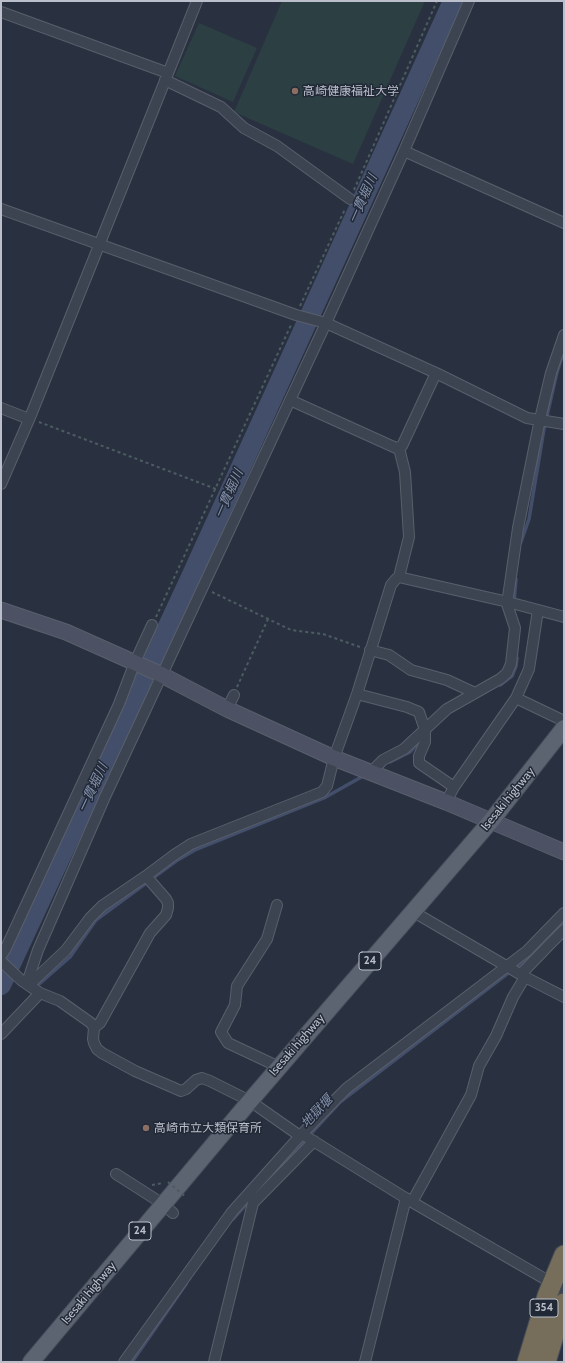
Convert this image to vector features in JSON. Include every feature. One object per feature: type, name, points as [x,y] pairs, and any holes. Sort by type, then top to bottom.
[{"type":"highway","name":"354","points":[[527,1362],[547,1296],[558,1286],[564,1255]]},
{"type":"highway","name":"354","points":[[546,1362],[564,1303]]},
{"type":"main road","name":"Isesaki highway","points":[[31,1362],[168,1209],[250,1101],[491,821],[564,728]]},
{"type":"street","points":[[1,484],[29,419],[197,1]]},
{"type":"street","points":[[26,983],[38,950],[104,799],[404,151],[469,1]]},
{"type":"street","points":[[1,12],[167,77],[221,107],[244,128],[277,146],[350,199]]},
{"type":"street","points":[[404,151],[564,223]]},
{"type":"street","points":[[1,209],[299,316],[324,323],[436,373],[528,418],[564,424]]},
{"type":"street","points":[[371,772],[384,760],[404,749],[447,709],[500,679],[507,673],[511,664],[515,628],[508,602],[518,528],[551,372],[564,335]]},
{"type":"street","points":[[399,448],[402,446],[436,373]]},
{"type":"street","points":[[290,400],[396,448],[399,448]]},
{"type":"street","points":[[1,408],[29,419]]},
{"type":"street","points":[[26,983],[66,950],[90,918],[102,906],[146,876],[174,854],[191,844],[322,792],[326,786],[391,585],[399,577],[409,537],[405,472],[399,448]]},
{"type":"street","points":[[399,577],[508,602],[564,617]]},
{"type":"street","points":[[1,610],[66,632],[136,662],[227,709],[334,758],[446,802],[564,852]]},
{"type":"street","points":[[446,802],[454,787],[516,698],[529,669],[538,610]]},
{"type":"street","points":[[152,625],[119,704],[6,948],[2,960],[26,983],[40,993],[60,1001],[91,1023],[94,1028],[94,1043],[97,1049],[102,1053],[163,1084],[181,1091],[186,1090],[196,1080],[202,1078],[250,1101],[301,1135],[314,1141],[409,1200],[558,1286]]},
{"type":"street","points":[[370,650],[389,655],[411,670],[447,680],[475,693]]},
{"type":"street","points":[[227,709],[234,694]]},
{"type":"street","points":[[356,694],[407,707],[419,712],[425,730],[425,742],[419,756],[419,763],[454,787]]},
{"type":"street","points":[[516,698],[564,721]]},
{"type":"street","points":[[94,1028],[100,1023],[150,933],[166,915],[168,903],[166,899],[146,876]]},
{"type":"street","points":[[277,905],[267,938],[236,986],[235,1005],[221,1032],[228,1043],[279,1067]]},
{"type":"street","points":[[412,911],[564,997]]},
{"type":"street","points":[[124,1362],[232,1212],[301,1135],[347,1088],[528,951],[564,913]]},
{"type":"street","points":[[365,1362],[409,1200],[471,1095],[479,1066],[496,1036],[523,975],[564,930]]},
{"type":"street","points":[[1,1034],[40,993]]},
{"type":"street","points":[[214,1362],[253,1202],[314,1141]]},
{"type":"street","points":[[116,1174],[168,1209]]},
{"type":"path","points":[[29,419],[216,488]]},
{"type":"path","points":[[203,588],[291,630],[323,634],[370,650]]},
{"type":"path","points":[[234,694],[268,619]]},
{"type":"path","points":[[149,1186],[168,1182],[186,1197]]},
{"type":"green space","name":"高崎健康福祉大学","points":[[282,1],[425,1],[353,164],[234,112]]},
{"type":"green space","points":[[199,23],[257,48],[233,102],[175,76]]},
{"type":"waterway","name":"一貫堀川","points":[[1,985],[190,579],[453,1]]},
{"type":"waterway","points":[[521,542],[529,519],[544,429],[557,372],[564,351]]},
{"type":"waterway","points":[[514,603],[516,579]]},
{"type":"waterway","points":[[500,685],[512,676],[517,658]]},
{"type":"waterway","points":[[390,762],[410,752],[423,738]]},
{"type":"waterway","points":[[38,985],[70,957],[96,920],[176,861],[195,850],[324,798],[365,775]]},
{"type":"waterway","name":"地獄堰","points":[[261,1188],[340,1102],[533,954],[564,922]]},
{"type":"waterway","name":"地獄堰","points":[[233,1219],[250,1200]]},
{"type":"waterway","name":"地獄堰","points":[[132,1362],[186,1284]]},
{"type":"place","name":"高崎健康福祉大学","points":[[295,91]]},
{"type":"place","name":"高崎市立大類保育所","points":[[146,1128]]}]
